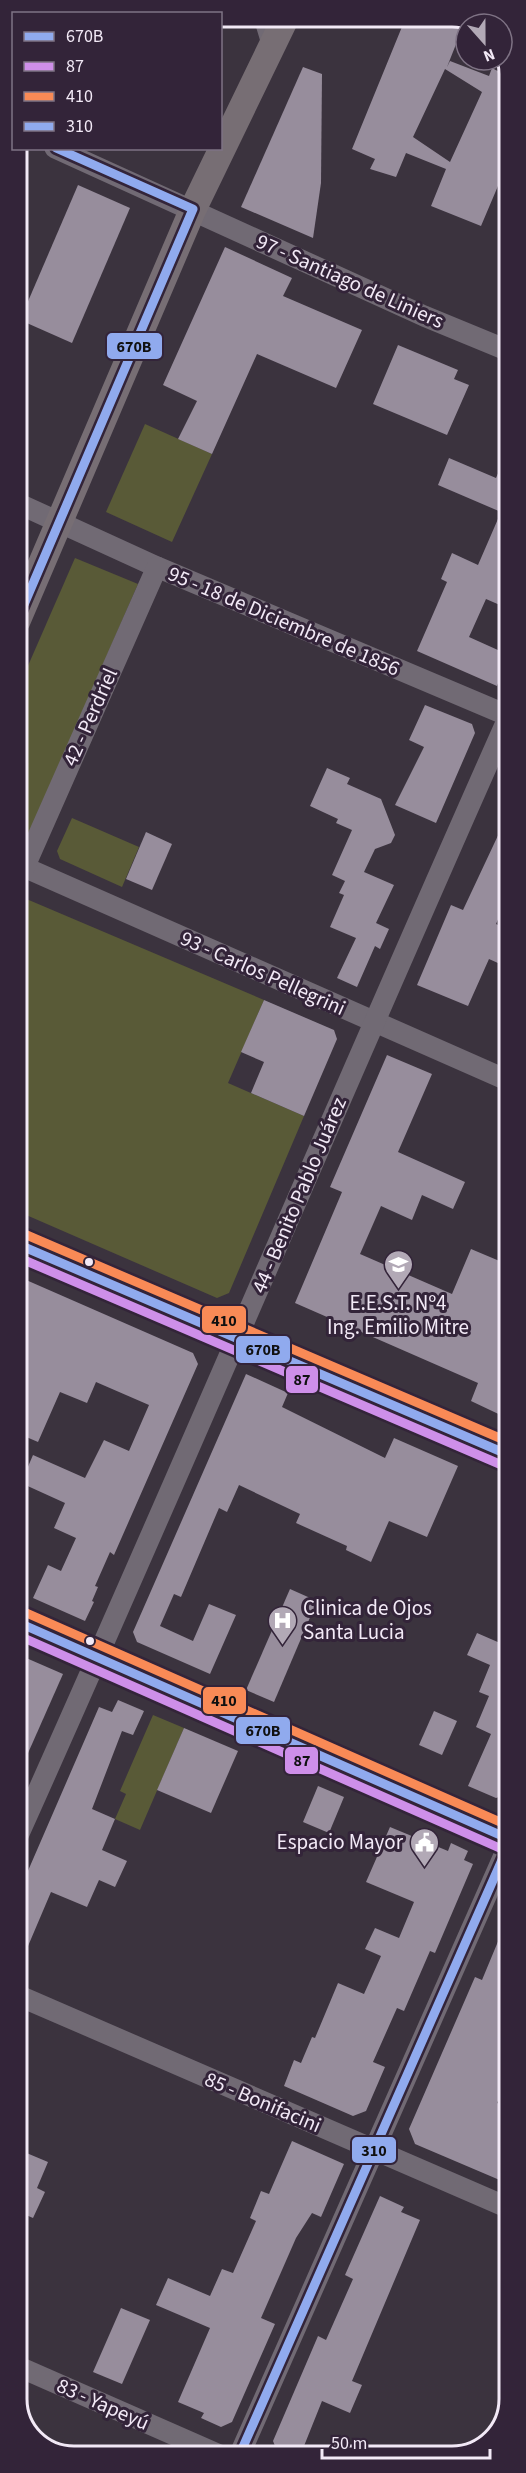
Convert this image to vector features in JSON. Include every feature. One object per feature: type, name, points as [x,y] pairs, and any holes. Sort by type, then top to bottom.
[{"type":"main road","points":[[27,598],[193,209],[282,27]]},
{"type":"street","points":[[267,27],[273,47]]},
{"type":"street","name":"97 - Santiago de Liniers","points":[[60,150],[424,316],[499,347]]},
{"type":"street","name":"95 - 18 de Diciembre de 1856","points":[[27,507],[157,567],[499,712]]},
{"type":"street","name":"42 - Perdriel","points":[[27,851],[157,567]]},
{"type":"street","name":"44 - Benito Pablo Juárez","points":[[27,1816],[238,1337],[372,1022],[499,738]]},
{"type":"street","name":"93 - Carlos Pellegrini","points":[[27,869],[499,1077]]},
{"type":"street","points":[[27,1248],[499,1451]]},
{"type":"street","points":[[27,1626],[499,1835]]},
{"type":"street","points":[[244,2446],[499,1867]]},
{"type":"street","name":"85 - Bonifacini","points":[[27,1999],[499,2204]]},
{"type":"street","name":"83 - Yapeyú","points":[[27,2370],[199,2446]]},
{"type":"green space","points":[[145,424],[212,454],[172,542],[106,512]]},
{"type":"green space","points":[[75,558],[138,584],[27,839],[27,668]]},
{"type":"green space","points":[[72,818],[139,847],[122,887],[60,859],[57,851]]},
{"type":"green space","points":[[27,899],[264,1000],[228,1083],[304,1116],[229,1293],[217,1298],[27,1215]]},
{"type":"green space","points":[[153,1715],[184,1728],[140,1830],[115,1819],[126,1794],[120,1791]]},
{"type":"building","points":[[402,27],[454,27],[454,49],[447,67],[450,61],[454,63],[454,72],[479,72],[489,76],[490,72],[499,72],[499,184],[481,226],[431,206],[446,169],[406,153],[396,177],[370,169],[375,159],[352,149]],"holes":[[[445,69],[482,92],[450,162],[413,137]]]},
{"type":"building","points":[[303,67],[322,74],[321,183],[313,238],[241,207]]},
{"type":"building","points":[[78,185],[130,208],[72,343],[27,323],[27,304]]},
{"type":"building","points":[[225,247],[292,278],[283,296],[362,330],[336,388],[257,354],[212,454],[178,439],[197,401],[163,385]]},
{"type":"building","points":[[398,345],[458,370],[454,379],[469,385],[447,435],[373,404]]},
{"type":"building","points":[[449,458],[496,478],[499,471],[499,511],[438,485]]},
{"type":"building","points":[[499,517],[499,605],[486,599],[469,637],[499,650],[497,686],[417,651],[447,582],[441,579],[452,553],[478,565]]},
{"type":"building","points":[[425,705],[472,724],[475,733],[436,823],[395,805],[424,747],[409,740]]},
{"type":"building","points":[[327,768],[350,778],[347,784],[381,799],[395,835],[391,843],[375,849],[364,872],[394,885],[376,923],[389,929],[380,949],[375,946],[357,987],[337,978],[356,938],[330,927],[344,895],[339,893],[345,881],[332,875],[352,830],[336,823],[338,819],[310,806]]},
{"type":"building","points":[[146,832],[172,844],[152,890],[126,879]]},
{"type":"building","points":[[499,833],[499,917],[496,924],[499,925],[499,964],[489,959],[468,1006],[417,985],[451,905],[463,910]]},
{"type":"building","points":[[264,1000],[334,1030],[337,1039],[304,1116],[251,1093],[264,1062],[241,1052]]},
{"type":"building","name":"E.E.S.T. Nº4 Ing. Emilio Mitre","points":[[387,1055],[432,1074],[398,1152],[465,1182],[453,1209],[422,1195],[412,1220],[381,1206],[360,1254],[452,1294],[471,1249],[499,1261],[499,1414],[471,1401],[478,1383],[295,1303],[342,1192],[330,1187]]},
{"type":"building","points":[[27,1280],[193,1353],[198,1364],[114,1555],[110,1552],[95,1586],[98,1587],[92,1601],[94,1602],[85,1621],[33,1598],[48,1565],[61,1571],[76,1538],[54,1528],[65,1503],[27,1486],[27,1469],[33,1455],[85,1478],[104,1440],[129,1451],[149,1405],[96,1382],[87,1403],[60,1392],[38,1442],[27,1437]]},
{"type":"building","points":[[246,1374],[288,1393],[282,1407],[385,1458],[394,1438],[458,1466],[427,1537],[389,1521],[371,1562],[346,1550],[347,1546],[296,1523],[300,1514],[239,1485],[227,1512],[219,1508],[181,1597],[174,1594],[160,1626],[193,1641],[209,1604],[236,1615],[210,1674],[137,1642],[133,1632]]},
{"type":"building","name":"Clinica de Ojos Santa Lucia","points":[[290,1589],[317,1601],[274,1702],[246,1690]]},
{"type":"building","points":[[477,1633],[499,1643],[499,1797],[496,1798],[468,1786],[491,1734],[476,1727],[489,1696],[479,1692],[490,1665],[467,1655]]},
{"type":"building","points":[[27,1658],[63,1674],[27,1755]]},
{"type":"building","points":[[118,1700],[144,1711],[133,1735],[122,1731],[92,1809],[115,1819],[102,1850],[127,1861],[115,1887],[99,1880],[87,1907],[51,1892],[27,1948],[27,1873],[99,1707],[112,1712]]},
{"type":"building","points":[[434,1711],[457,1721],[442,1755],[419,1745]]},
{"type":"building","points":[[184,1728],[238,1751],[211,1813],[157,1790]]},
{"type":"building","points":[[318,1786],[344,1797],[329,1833],[303,1822]]},
{"type":"building","points":[[390,1827],[448,1851],[451,1843],[468,1851],[464,1860],[473,1864],[435,1953],[430,1951],[404,2011],[397,2008],[373,2062],[385,2067],[366,2111],[353,2116],[284,2086],[294,2060],[301,2063],[312,2037],[315,2038],[338,1983],[364,1994],[381,1956],[365,1949],[375,1928],[399,1938],[414,1902],[366,1882]]},
{"type":"building","points":[[499,1939],[499,2098],[497,2103],[499,2104],[499,2180],[415,2144],[409,2129],[475,1977],[482,1980]]},
{"type":"building","points":[[292,2141],[344,2164],[321,2217],[312,2213],[296,2238],[261,2318],[275,2324],[232,2422],[221,2427],[201,2418],[204,2413],[178,2402],[210,2328],[156,2305],[168,2278],[210,2296],[222,2269],[233,2273],[256,2221],[250,2218],[261,2191],[269,2194]]},
{"type":"building","points":[[27,2153],[48,2162],[37,2188],[45,2192],[33,2218],[27,2215]]},
{"type":"building","points":[[380,2196],[404,2207],[401,2212],[420,2220],[352,2381],[362,2385],[350,2413],[322,2401],[304,2446],[275,2446],[273,2441],[318,2336],[326,2340],[353,2279],[345,2275]]},
{"type":"building","points":[[121,2308],[150,2320],[122,2384],[93,2372]]},
{"type":"transit line","name":"670B","points":[[27,598],[193,209],[60,150]]},
{"type":"transit line","name":"410","points":[[27,1235],[499,1438]]},
{"type":"transit line","name":"670B","points":[[27,1248],[499,1451]]},
{"type":"transit line","name":"87","points":[[27,1261],[499,1464]]},
{"type":"transit line","name":"410","points":[[27,1613],[499,1822]]},
{"type":"transit line","name":"670B","points":[[27,1626],[499,1835]]},
{"type":"transit line","name":"87","points":[[27,1639],[499,1848]]},
{"type":"transit line","name":"310","points":[[243,2446],[499,1867]]},
{"type":"place","name":"E.E.S.T. Nº4 Ing. Emilio Mitre","points":[[398,1290]]},
{"type":"place","name":"Clinica de Ojos Santa Lucia","points":[[282,1646]]},
{"type":"place","name":"Espacio Mayor","points":[[424,1868]]}]
